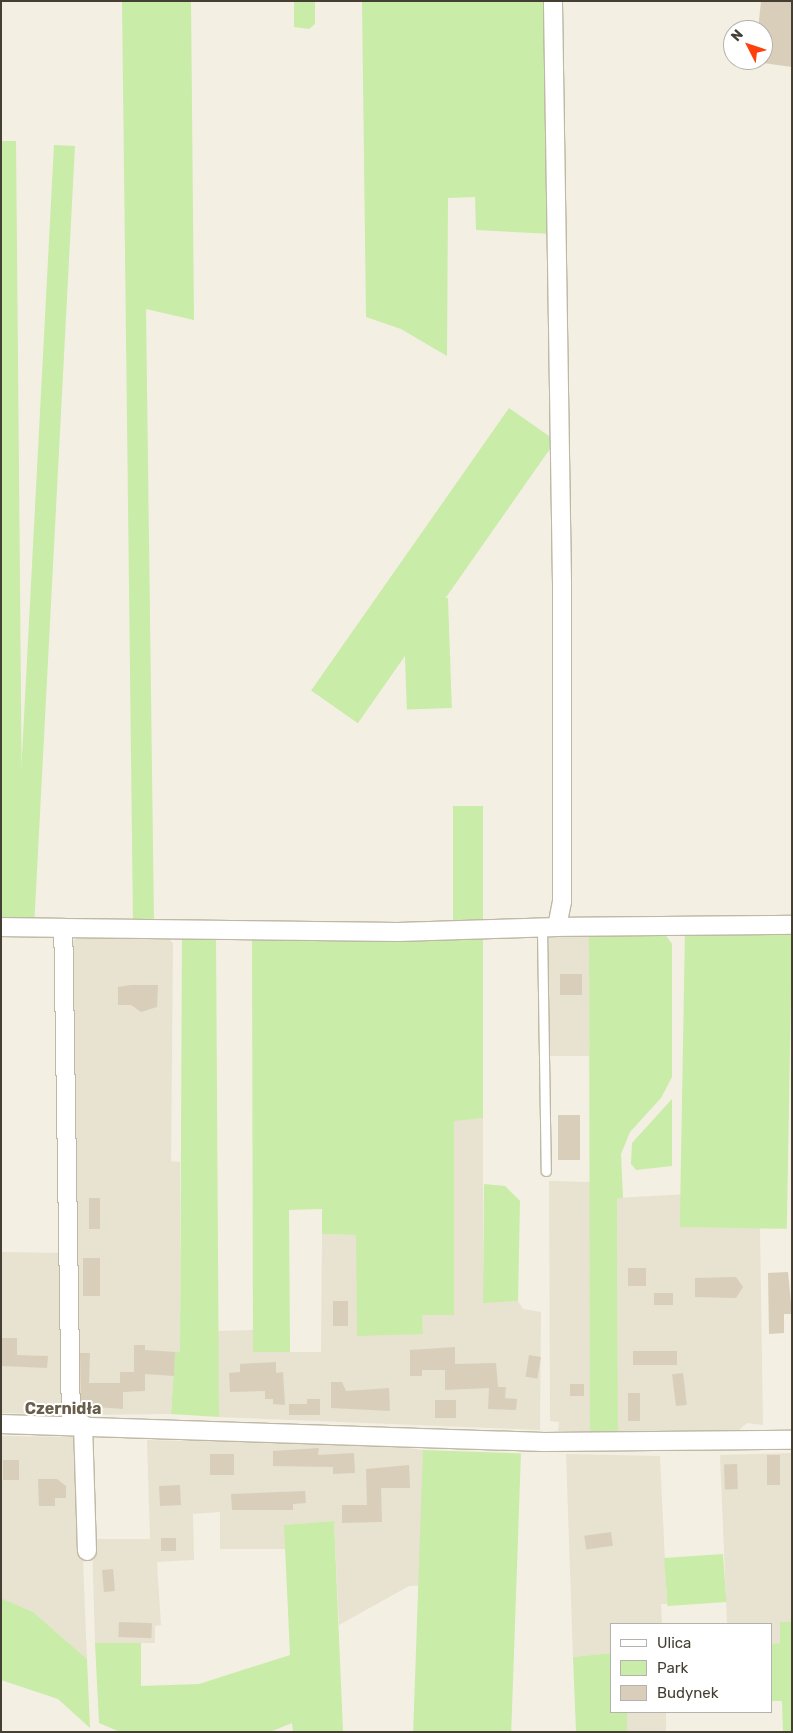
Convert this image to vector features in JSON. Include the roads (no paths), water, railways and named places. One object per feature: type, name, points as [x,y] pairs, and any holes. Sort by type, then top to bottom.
[{"type":"street","points":[[550,928],[562,902],[562,583],[553,1]]},
{"type":"street","points":[[1,927],[550,928],[792,925]]},
{"type":"street","points":[[63,928],[77,1424],[87,1551]]},
{"type":"street","points":[[1,1424],[77,1424],[544,1442],[792,1440]]},
{"type":"lane","points":[[546,1171],[550,928]]},
{"type":"district","name":"Czernidła","points":[[63,1409]]}]
